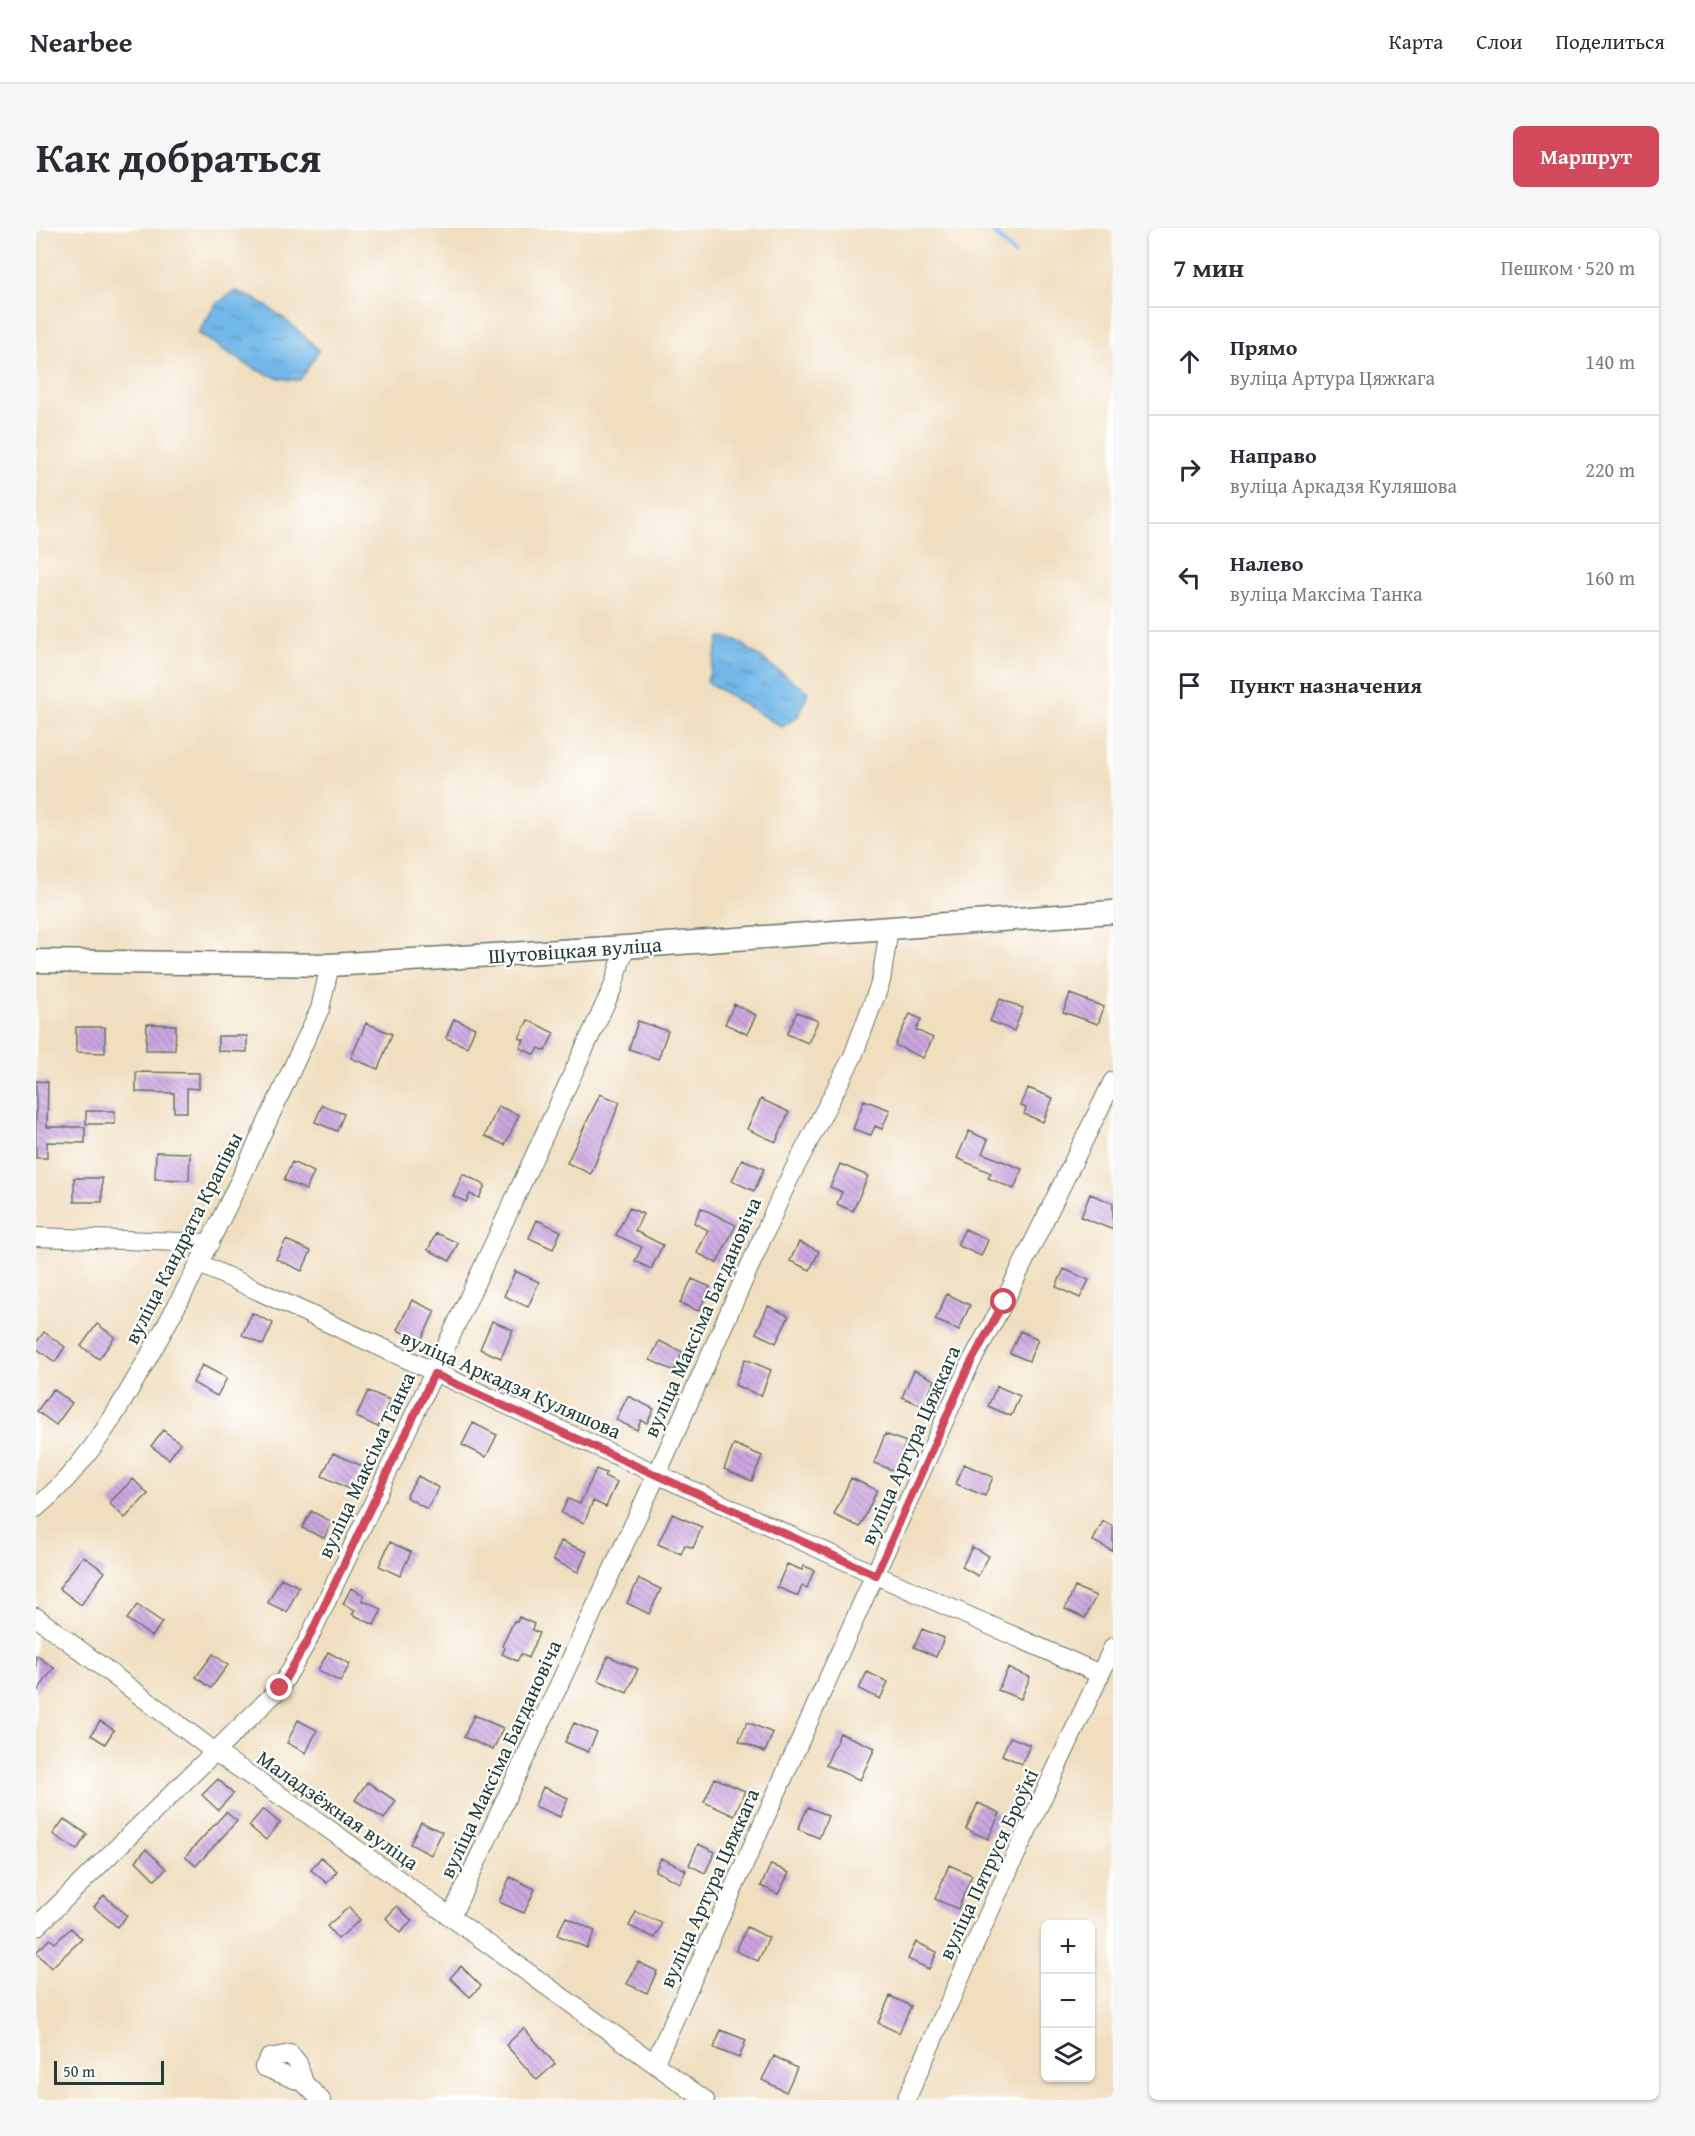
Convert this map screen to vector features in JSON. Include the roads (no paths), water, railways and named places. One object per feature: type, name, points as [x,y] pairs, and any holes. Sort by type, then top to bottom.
[{"type":"main road","name":"Шутовіцкая вуліца","points":[[36,961],[330,965],[625,947],[1113,912]]},
{"type":"street","name":"вуліца Максіма Багдановіча","points":[[451,1917],[657,1474],[786,1185],[853,1056],[881,981],[889,928]]},
{"type":"street","name":"вуліца Максіма Танка","points":[[36,1927],[280,1688],[307,1642],[434,1374],[613,987],[625,947]]},
{"type":"street","name":"вуліца Кандрата Крапівы","points":[[36,1508],[73,1473],[112,1420],[200,1264],[320,1010],[330,965]]},
{"type":"street","name":"вуліца Артура Цяжкага","points":[[655,2062],[969,1366],[1010,1292],[1113,1081]]},
{"type":"street","points":[[36,1237],[210,1243]]},
{"type":"street","name":"вуліца Аркадзя Куляшова","points":[[200,1264],[434,1374],[1100,1674]]},
{"type":"street","name":"Маладзёжная вуліца","points":[[36,1617],[215,1752],[451,1917],[705,2100]]},
{"type":"street","name":"вуліца Пятруся Броўкі","points":[[906,2100],[996,1897],[1113,1647]]},
{"type":"street","points":[[304,2083],[321,2100]]},
{"type":"water","points":[[235,291],[269,308],[319,350],[300,380],[286,379],[260,371],[198,333],[216,304]]},
{"type":"water","points":[[720,637],[736,640],[808,692],[798,716],[782,727],[707,682]]},
{"type":"waterway","points":[[990,228],[1014,254]]}]
